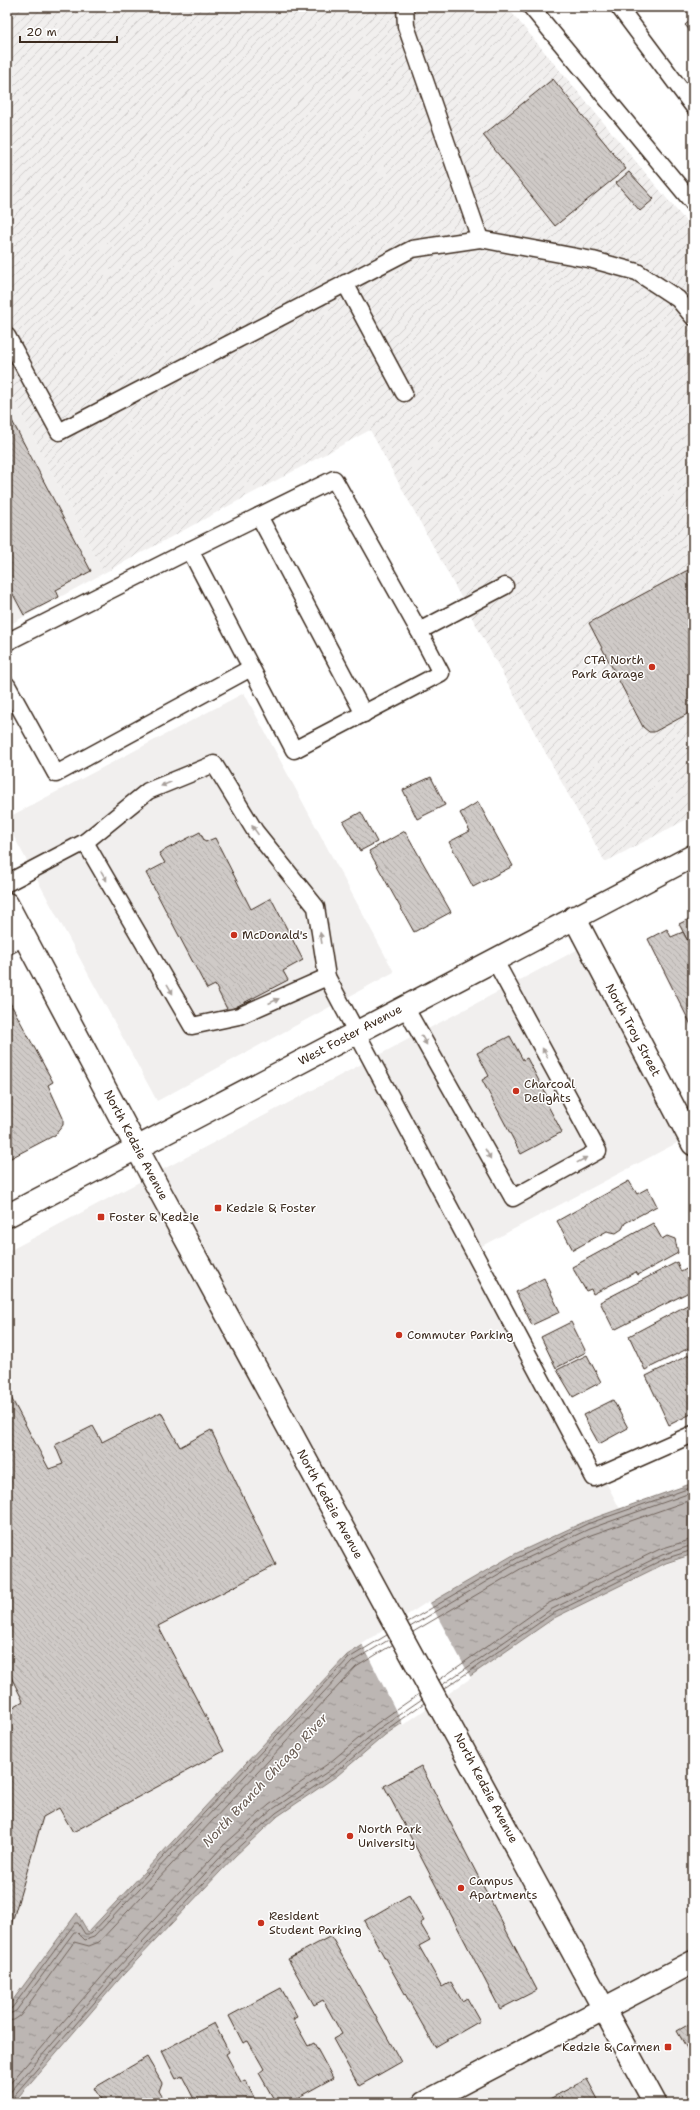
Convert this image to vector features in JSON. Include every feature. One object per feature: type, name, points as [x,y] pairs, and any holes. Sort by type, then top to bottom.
[{"type":"main road","name":"West Foster Avenue","points":[[7,1216],[574,917],[693,856]]},
{"type":"main road","name":"North Kedzie Avenue","points":[[7,904],[16,941],[137,1148],[446,1715],[655,2103]]},
{"type":"main road","name":"North Troy Street","points":[[574,917],[691,1134]]},
{"type":"main road","points":[[424,2103],[693,1962]]},
{"type":"lane","points":[[392,7],[406,26]]},
{"type":"lane","points":[[405,7],[406,26],[480,239]]},
{"type":"lane","points":[[531,7],[693,203]]},
{"type":"lane","points":[[619,7],[693,106]]},
{"type":"lane","points":[[7,336],[59,432],[412,249],[480,239],[593,260],[637,272],[678,299],[693,317]]},
{"type":"lane","points":[[345,283],[404,393]]},
{"type":"lane","points":[[7,642],[190,550],[334,479],[441,673],[294,750],[190,550]]},
{"type":"lane","points":[[259,516],[364,714]]},
{"type":"lane","points":[[418,631],[505,586]]},
{"type":"lane","points":[[7,685],[56,774],[251,668]]},
{"type":"lane","points":[[7,883],[85,842],[148,792],[214,764],[255,831],[316,908],[327,977],[594,1478],[693,1434]]},
{"type":"lane","points":[[85,842],[192,1026],[240,1016],[327,977]]},
{"type":"lane","points":[[405,1006],[513,1198],[598,1151],[494,959]]},
{"type":"shaded area","points":[[7,7],[507,7],[693,230],[693,816],[605,862],[370,430],[104,573],[7,386]]},
{"type":"shaded area","points":[[7,386],[104,573],[7,626]]},
{"type":"shaded area","points":[[244,693],[394,972],[157,1101],[7,824],[7,818]]},
{"type":"shaded area","name":"North Park University","points":[[590,943],[690,1136],[476,1249],[600,1471],[652,1570],[693,1554],[693,2103],[7,2103],[7,1252]]},
{"type":"water","name":"North Branch Chicago River","points":[[693,1483],[693,1554],[666,1563],[554,1618],[385,1735],[338,1775],[278,1816],[235,1856],[123,1975],[13,2103],[7,2103],[7,2008],[77,1913],[88,1932],[347,1655],[439,1598],[515,1554],[586,1521]]},
{"type":"pier","points":[[429,1601],[471,1678],[403,1725],[362,1644]]},
{"type":"building","points":[[693,18],[693,34],[685,25]]},
{"type":"building","points":[[553,79],[626,169],[555,226],[483,135]]},
{"type":"building","points":[[629,172],[654,199],[640,211],[616,183]]},
{"type":"building","points":[[9,415],[91,571],[56,590],[59,597],[24,615],[7,583],[7,417]]},
{"type":"building","name":"CTA North Park Garage","points":[[693,570],[693,711],[654,732],[649,732],[643,727],[589,623],[686,571]]},
{"type":"building","points":[[431,777],[445,805],[417,819],[403,790]]},
{"type":"building","points":[[478,802],[513,866],[473,887],[449,842],[470,831],[460,813]]},
{"type":"building","points":[[361,812],[377,842],[360,851],[343,822]]},
{"type":"building","points":[[405,831],[451,912],[414,932],[369,851]]},
{"type":"building","name":"McDonald's","points":[[200,832],[205,842],[215,838],[251,909],[271,898],[303,960],[283,971],[288,980],[228,1011],[215,985],[207,989],[146,873],[165,863],[159,853]]},
{"type":"building","points":[[693,917],[693,951],[679,924]]},
{"type":"building","points":[[667,929],[671,937],[683,932],[693,951],[693,1029],[648,939]]},
{"type":"building","points":[[7,997],[53,1082],[48,1085],[63,1118],[63,1125],[55,1135],[7,1160]]},
{"type":"building","name":"Charcoal Delights","points":[[510,1036],[523,1060],[527,1058],[550,1102],[547,1104],[562,1132],[521,1154],[482,1080],[489,1076],[477,1053]]},
{"type":"building","points":[[629,1181],[637,1194],[648,1188],[657,1206],[625,1223],[622,1229],[616,1233],[607,1231],[573,1250],[557,1221]]},
{"type":"building","points":[[653,1223],[662,1239],[667,1236],[675,1239],[678,1253],[638,1275],[636,1272],[593,1294],[591,1289],[586,1291],[572,1267]]},
{"type":"building","points":[[677,1262],[681,1272],[690,1267],[693,1274],[693,1290],[614,1330],[600,1302]]},
{"type":"building","points":[[544,1278],[560,1312],[532,1325],[516,1292]]},
{"type":"building","points":[[693,1302],[693,1346],[645,1370],[629,1336]]},
{"type":"building","points":[[571,1322],[586,1352],[556,1368],[541,1337]]},
{"type":"building","points":[[693,1353],[693,1413],[669,1425],[646,1376]]},
{"type":"building","points":[[587,1355],[601,1382],[573,1397],[557,1370]]},
{"type":"building","points":[[7,1390],[49,1469],[63,1464],[55,1445],[93,1426],[102,1442],[161,1412],[180,1447],[211,1430],[276,1565],[158,1626],[224,1751],[73,1832],[59,1808],[43,1817],[8,1936],[7,1711],[23,1701],[7,1669]]},
{"type":"building","points":[[613,1400],[628,1428],[599,1444],[583,1415]]},
{"type":"building","name":"Campus Apartments","points":[[421,1766],[537,1990],[500,2009],[384,1786]]},
{"type":"building","points":[[409,1895],[424,1921],[420,1923],[430,1940],[419,1946],[442,1987],[451,1982],[462,2001],[467,1998],[480,2021],[435,2047],[364,1921]]},
{"type":"building","points":[[331,1936],[401,2062],[359,2086],[333,2039],[342,2034],[323,2000],[314,2005],[288,1959]]},
{"type":"building","points":[[281,1988],[297,2017],[293,2019],[308,2046],[314,2043],[333,2078],[288,2103],[276,2103],[259,2073],[264,2069],[248,2041],[243,2043],[229,2016]]},
{"type":"building","points":[[693,2022],[693,2059],[677,2031]]},
{"type":"building","points":[[214,2023],[229,2052],[226,2054],[241,2082],[245,2080],[257,2103],[196,2103],[182,2076],[176,2079],[162,2051]]},
{"type":"building","points":[[147,2057],[162,2083],[159,2091],[166,2103],[103,2103],[94,2088]]},
{"type":"building","points":[[587,2079],[600,2103],[542,2103]]},
{"type":"place","name":"CTA North Park Garage","points":[[652,667]]},
{"type":"place","name":"McDonald's","points":[[234,935]]},
{"type":"place","name":"Charcoal Delights","points":[[516,1091]]},
{"type":"place","name":"Kedzie & Foster","points":[[218,1208]]},
{"type":"place","name":"Foster & Kedzie","points":[[101,1217]]},
{"type":"place","name":"Commuter Parking","points":[[399,1335]]},
{"type":"place","name":"North Park University","points":[[350,1836]]},
{"type":"place","name":"Campus Apartments","points":[[461,1888]]},
{"type":"place","name":"Resident Student Parking","points":[[261,1923]]},
{"type":"place","name":"Kedzie & Carmen","points":[[668,2047]]}]
